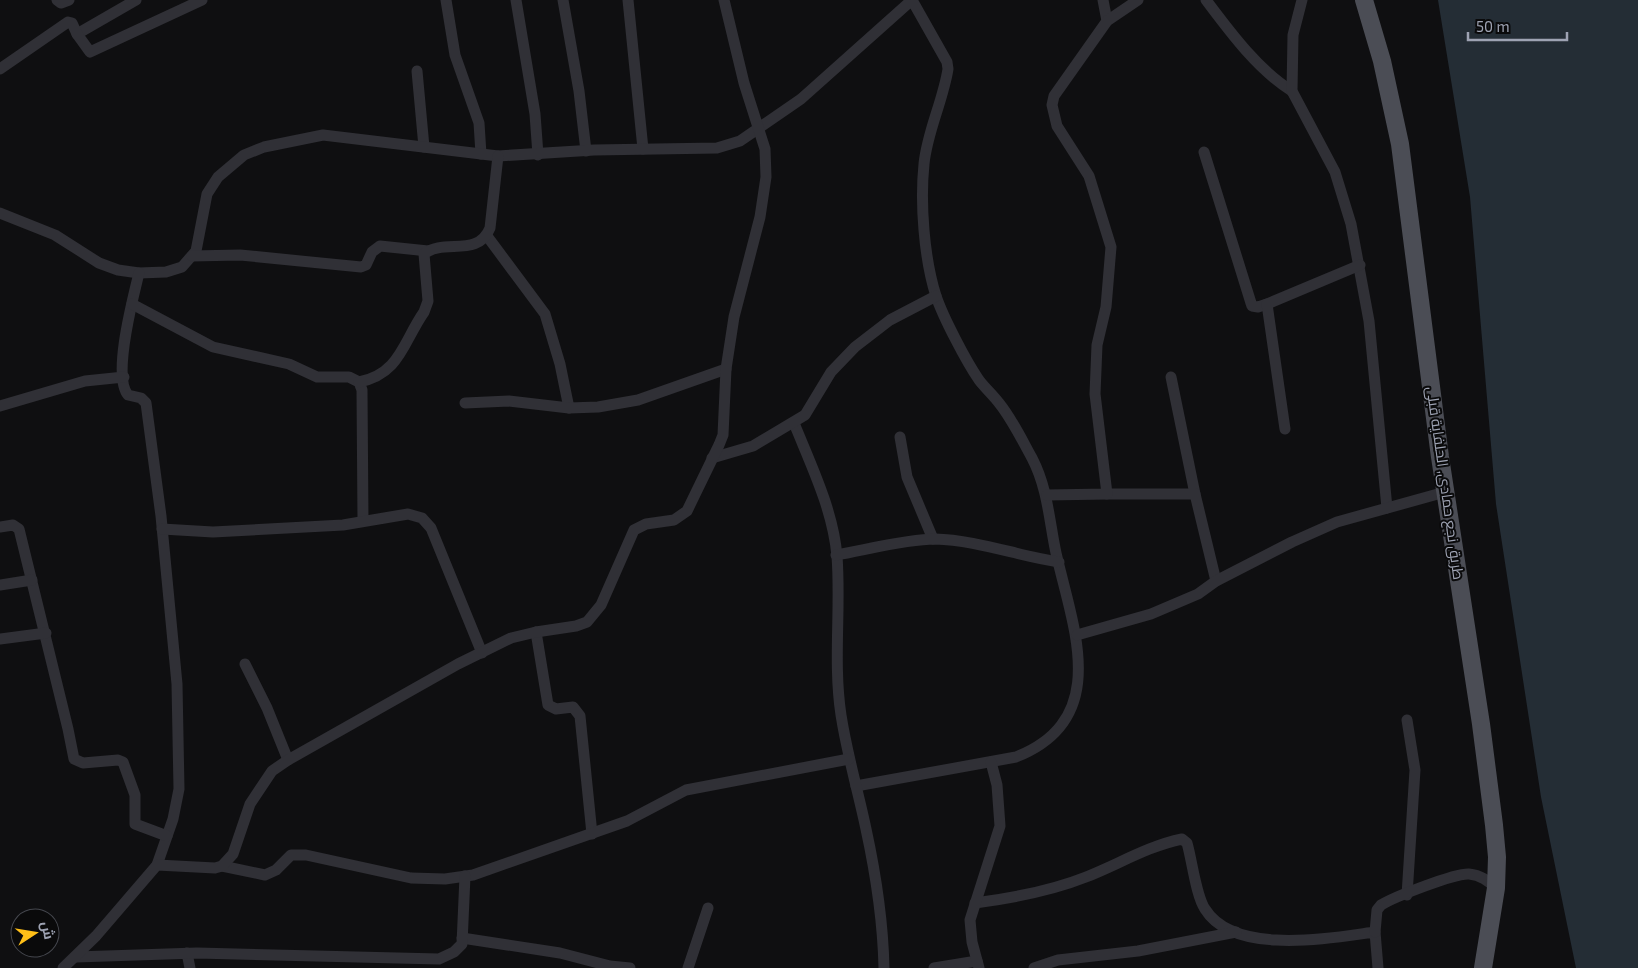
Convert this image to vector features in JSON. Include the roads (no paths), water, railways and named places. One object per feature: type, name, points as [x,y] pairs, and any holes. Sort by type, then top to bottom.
[{"type":"main road","name":"طريق نجع حمادى, الحلفاية قبلى","points":[[1364,0],[1382,61],[1400,144],[1445,492],[1483,742],[1498,857],[1496,888],[1483,968]]},
{"type":"street","points":[[57,0],[61,3],[69,0]]},
{"type":"street","points":[[77,34],[136,0]]},
{"type":"street","points":[[0,70],[68,22],[72,24],[90,52],[202,0]]},
{"type":"street","points":[[446,0],[455,55],[479,123],[481,154]]},
{"type":"street","points":[[516,0],[535,114],[538,154]]},
{"type":"street","points":[[563,0],[579,91],[586,151]]},
{"type":"street","points":[[628,0],[643,149]]},
{"type":"street","points":[[222,866],[233,854],[250,804],[272,771],[288,760],[511,638],[576,626],[587,622],[601,605],[634,530],[646,524],[665,523],[680,518],[687,511],[723,435],[726,369],[734,317],[755,239],[765,185],[765,149],[744,83],[724,0]]},
{"type":"street","points":[[0,213],[56,235],[99,263],[139,274],[166,272],[182,267],[192,256],[199,243],[207,194],[218,177],[244,155],[264,147],[323,135],[498,156],[586,151],[717,148],[740,141],[801,99],[912,0],[947,62],[948,68],[924,163],[923,203],[926,242],[936,296],[979,380],[1000,403],[1032,459],[1047,495],[1059,562],[1077,635],[1078,674],[1075,700],[1065,720],[1036,749],[1016,757],[856,786]]},
{"type":"street","points":[[1103,0],[1107,21]]},
{"type":"street","points":[[1107,494],[1095,394],[1097,345],[1106,307],[1111,247],[1089,176],[1057,126],[1052,105],[1054,96],[1107,21],[1138,0]]},
{"type":"street","points":[[1206,0],[1241,44],[1280,83],[1292,90]]},
{"type":"street","points":[[1302,0],[1293,35],[1292,90],[1335,172],[1344,195],[1360,266],[1369,321],[1372,375],[1387,508]]},
{"type":"street","points":[[417,71],[424,147]]},
{"type":"street","points":[[1204,152],[1252,306],[1258,307],[1267,304],[1360,266]]},
{"type":"street","points":[[192,256],[240,255],[361,267],[366,265],[372,252],[380,246],[428,251],[474,245],[487,236],[490,228],[498,156]]},
{"type":"street","points":[[487,236],[546,317],[560,364],[569,408]]},
{"type":"street","points":[[132,304],[213,347],[289,364],[310,376],[349,377],[359,382],[377,378],[388,371],[424,312],[428,301],[423,256],[428,251]]},
{"type":"street","points":[[63,968],[76,957],[157,865],[174,812],[179,780],[177,684],[162,528],[146,403],[141,398],[128,395],[124,390],[124,345],[139,274]]},
{"type":"street","points":[[712,458],[752,446],[794,423],[805,415],[831,372],[855,347],[890,320],[936,296]]},
{"type":"street","points":[[1267,304],[1285,429]]},
{"type":"street","points":[[465,403],[509,402],[569,408],[598,407],[631,402],[726,369]]},
{"type":"street","points":[[0,406],[85,381],[124,376]]},
{"type":"street","points":[[1171,377],[1195,494],[1216,581]]},
{"type":"street","points":[[359,382],[362,390],[363,521]]},
{"type":"street","points":[[794,423],[826,505],[836,555],[837,667],[841,713],[849,759],[867,830],[879,902],[884,968]]},
{"type":"street","points":[[900,437],[907,477],[933,539]]},
{"type":"street","points":[[1077,635],[1151,614],[1198,594],[1216,581],[1292,542],[1337,522],[1445,492]]},
{"type":"street","points":[[1047,495],[1195,494]]},
{"type":"street","points":[[162,528],[213,532],[343,525],[408,514],[422,518],[431,528],[482,653]]},
{"type":"street","points":[[0,526],[13,525],[19,529],[46,633],[74,759],[83,763],[118,760],[123,762],[135,795],[135,824],[167,836]]},
{"type":"street","points":[[836,555],[933,539],[963,541],[1025,557],[1059,562]]},
{"type":"street","points":[[0,585],[32,580]]},
{"type":"street","points":[[536,632],[548,704],[556,709],[573,707],[580,716],[592,834]]},
{"type":"street","points":[[0,639],[46,633]]},
{"type":"street","points":[[246,664],[267,708],[288,760]]},
{"type":"street","points":[[1407,720],[1415,770],[1408,894]]},
{"type":"street","points":[[157,865],[215,868],[222,866],[265,874],[276,870],[291,854],[306,854],[411,878],[445,879],[465,876],[512,863],[627,821],[686,790],[849,759]]},
{"type":"street","points":[[934,968],[978,965],[970,930],[975,904],[1000,826],[997,785],[991,762]]},
{"type":"street","points":[[975,904],[1015,897],[1087,877],[1159,845],[1182,839],[1187,843],[1204,908],[1212,919],[1236,932],[1265,938],[1304,941],[1375,932]]},
{"type":"street","points":[[1378,968],[1375,932],[1377,910],[1381,905],[1449,878],[1469,874],[1485,879],[1496,888]]},
{"type":"street","points":[[76,957],[187,953],[439,959],[454,952],[462,944],[465,876]]},
{"type":"street","points":[[688,968],[708,908]]},
{"type":"street","points":[[1034,968],[1058,960],[1138,950],[1236,932]]},
{"type":"street","points":[[462,938],[573,962],[630,968]]},
{"type":"street","points":[[187,953],[190,968]]}]
